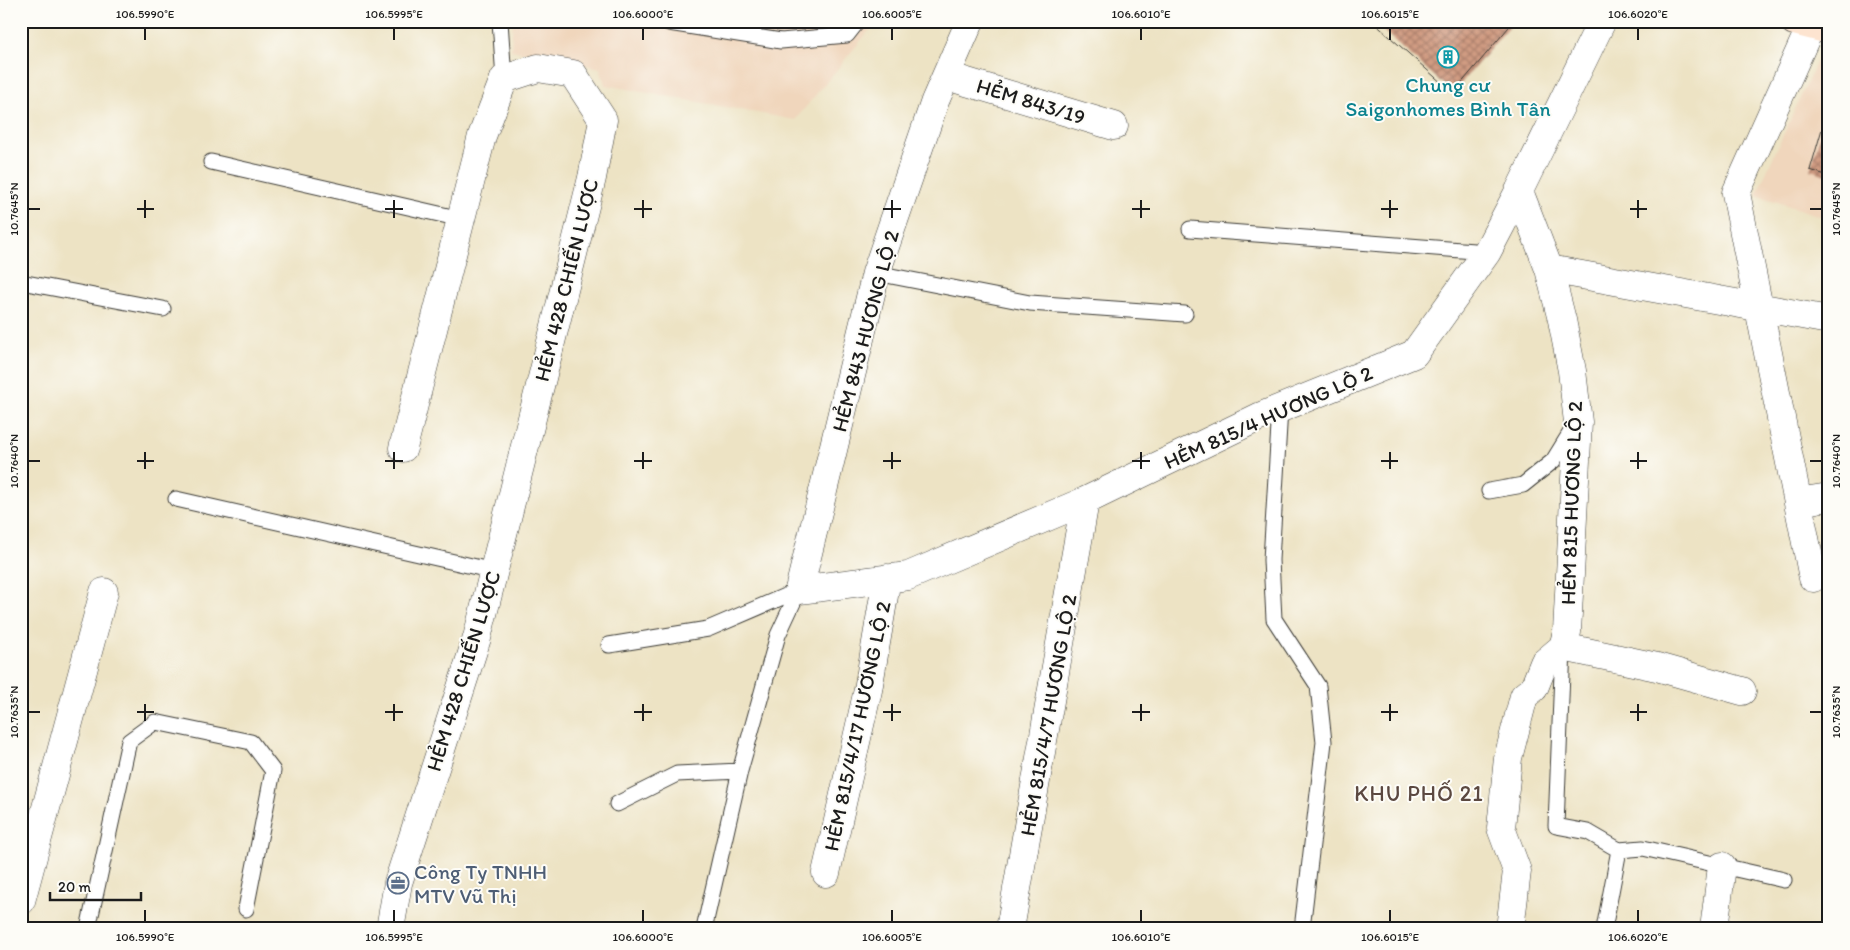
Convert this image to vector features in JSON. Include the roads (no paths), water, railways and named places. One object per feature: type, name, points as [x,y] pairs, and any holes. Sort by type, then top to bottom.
[{"type":"street","name":"HẺM 843 HƯƠNG LỘ 2","points":[[799,590],[876,273],[935,101],[970,21]]},
{"type":"street","points":[[1520,191],[1602,21]]},
{"type":"street","points":[[1811,26],[1736,193],[1798,502],[1821,576]]},
{"type":"street","name":"HẺM 428 CHIẾN LƯỢC","points":[[390,929],[398,883],[477,638],[592,178],[603,120],[573,74],[538,68],[504,79]]},
{"type":"street","name":"HẺM 843/19","points":[[947,76],[1114,126]]},
{"type":"street","points":[[403,448],[482,136],[504,79]]},
{"type":"street","name":"HẺM 815/4 HƯƠNG LỘ 2","points":[[799,590],[908,576],[1085,501],[1280,409],[1414,354],[1487,252],[1520,191]]},
{"type":"street","name":"HẺM 815 HƯƠNG LỘ 2","points":[[1520,191],[1549,269],[1566,337],[1578,422],[1567,632],[1563,647]]},
{"type":"street","points":[[1549,269],[1829,320]]},
{"type":"street","points":[[1798,502],[1829,496]]},
{"type":"street","name":"HẺM 815/4/7 HƯƠNG LỘ 2","points":[[1010,929],[1085,501]]},
{"type":"street","name":"HẺM 815/4/17 HƯƠNG LỘ 2","points":[[826,873],[868,690],[887,578]]},
{"type":"street","points":[[21,900],[104,592]]},
{"type":"street","points":[[1510,929],[1517,871],[1501,828],[1508,758],[1524,696],[1534,688],[1544,663],[1563,647],[1657,667],[1742,691]]},
{"type":"street","points":[[1714,929],[1722,866]]},
{"type":"lane","points":[[500,21],[504,79]]},
{"type":"lane","points":[[668,21],[669,23],[781,41],[847,35],[858,21]]},
{"type":"lane","points":[[211,162],[461,219]]},
{"type":"lane","points":[[1190,229],[1487,252]]},
{"type":"lane","points":[[876,273],[1030,303],[1185,314]]},
{"type":"lane","points":[[21,282],[163,309]]},
{"type":"lane","points":[[1280,409],[1271,560],[1274,619],[1318,686],[1324,742],[1302,929]]},
{"type":"lane","points":[[1489,491],[1524,485],[1553,461],[1578,422]]},
{"type":"lane","points":[[176,499],[494,571]]},
{"type":"lane","points":[[609,645],[708,629],[799,590]]},
{"type":"lane","points":[[704,929],[740,771],[778,635],[799,590]]},
{"type":"lane","points":[[1563,647],[1556,826],[1588,832],[1619,850],[1643,848],[1784,880]]},
{"type":"lane","points":[[88,929],[129,741],[155,722],[251,742],[273,771],[246,909]]},
{"type":"lane","points":[[617,804],[677,774],[740,771]]},
{"type":"lane","points":[[1604,929],[1619,850]]},
{"type":"place","name":"Chung cư Saigonhomes Bình Tân","points":[[1448,57]]},
{"type":"place","name":"Công Ty TNHH MTV Vũ Thị","points":[[398,883]]},
{"type":"district","name":"KHU PHỐ 21","points":[[1419,793]]}]
